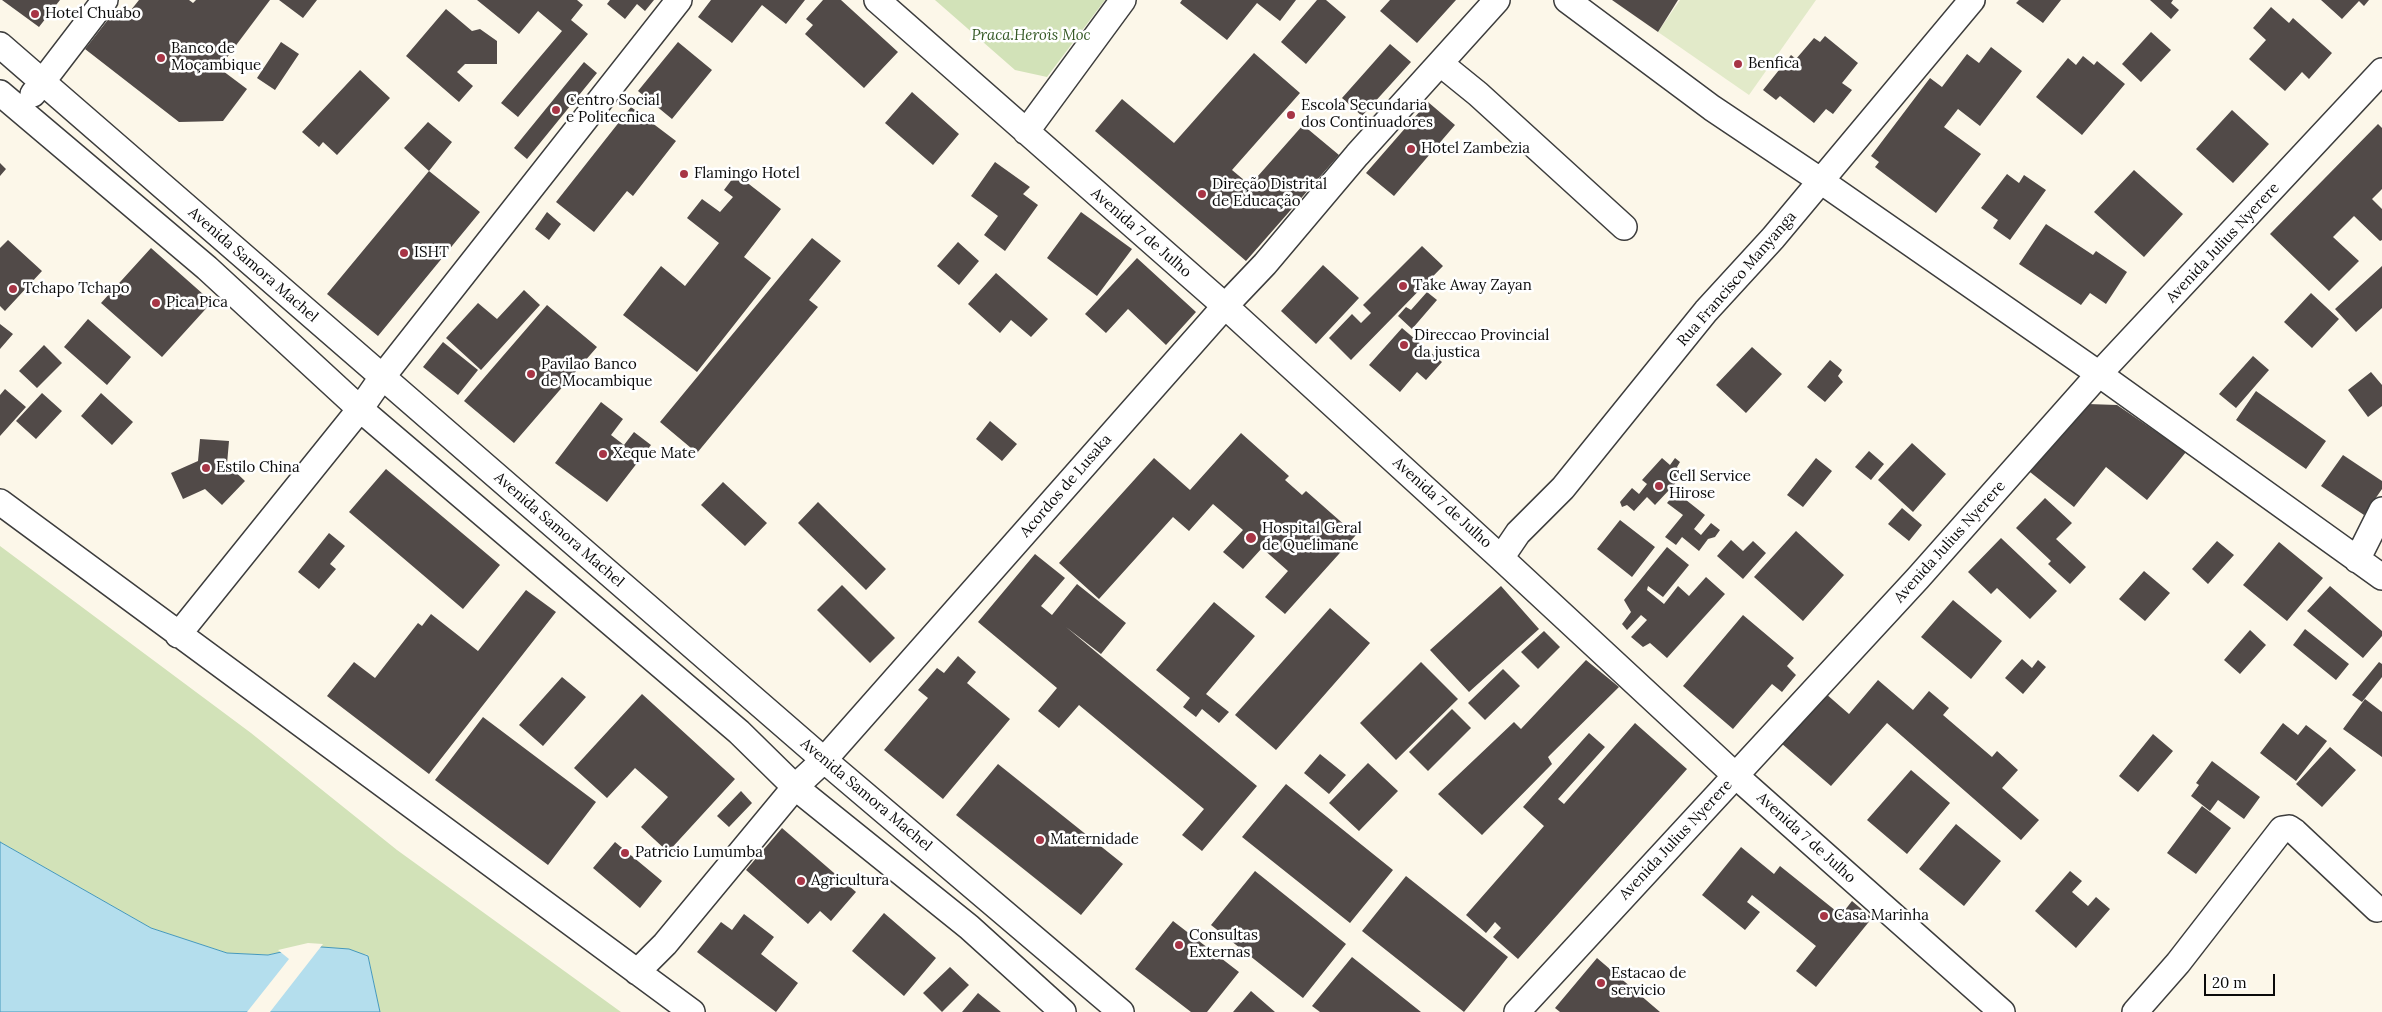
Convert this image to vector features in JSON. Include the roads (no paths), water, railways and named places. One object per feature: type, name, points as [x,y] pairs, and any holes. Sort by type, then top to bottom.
[{"type":"street","points":[[19,109],[44,82],[105,0]]},
{"type":"street","points":[[178,635],[360,410],[383,376],[679,0]]},
{"type":"street","name":"Avenida 7 de Julho","points":[[878,0],[1225,306],[1502,558],[1736,776],[2002,1012]]},
{"type":"street","points":[[1026,132],[1123,0]]},
{"type":"street","name":"Acordos de Lusaka","points":[[636,972],[665,944],[795,787],[824,760],[1225,306],[1265,264],[1357,155],[1497,0]]},
{"type":"street","points":[[1567,0],[1712,108],[1821,181],[2099,374],[2382,577]]},
{"type":"street","name":"Rua Francisco Manyanga","points":[[1502,558],[1518,533],[1563,488],[1706,311],[1774,238],[1972,0]]},
{"type":"street","name":"Avenida Samora Machel","points":[[0,45],[167,192],[383,376],[824,760],[1121,1012]]},
{"type":"street","points":[[1441,64],[1478,94],[1624,227]]},
{"type":"street","name":"Avenida Julius Nyerere","points":[[1517,1012],[1918,578],[2099,374],[2382,71]]},
{"type":"street","points":[[0,93],[207,268],[360,410],[739,732],[795,787],[969,927],[1063,1012]]},
{"type":"street","points":[[0,502],[692,1012]]},
{"type":"street","points":[[2357,560],[2382,510]]},
{"type":"street","points":[[2135,1012],[2178,963],[2282,829],[2289,828],[2295,832],[2377,909]]},
{"type":"water","points":[[0,842],[151,928],[227,953],[268,955],[308,946],[349,949],[368,956],[380,1012],[0,1012]]},
{"type":"place","name":"Hotel Chuabo","points":[[35,14]]},
{"type":"place","name":"Banco de Moçambique","points":[[161,58]]},
{"type":"place","name":"Benfica","points":[[1738,64]]},
{"type":"place","name":"Centro Social e Politecnica","points":[[556,110]]},
{"type":"place","name":"Escola Secundaria dos Continuadores","points":[[1291,115]]},
{"type":"place","name":"Hotel Zambezia","points":[[1411,149]]},
{"type":"place","name":"Flamingo Hotel","points":[[684,174]]},
{"type":"place","name":"Direção Distrital de Educação","points":[[1202,194]]},
{"type":"place","name":"ISHT","points":[[404,253]]},
{"type":"place","name":"Take Away Zayan","points":[[1403,286]]},
{"type":"place","name":"Tchapo Tchapo","points":[[13,289]]},
{"type":"place","name":"Pica Pica","points":[[156,303]]},
{"type":"place","name":"Direccao Provincial da justica","points":[[1404,345]]},
{"type":"place","name":"Pavilao Banco de Mocambique","points":[[531,374]]},
{"type":"place","name":"Xeque Mate","points":[[603,454]]},
{"type":"place","name":"Estilo China","points":[[206,468]]},
{"type":"place","name":"Cell Service Hirose","points":[[1659,486]]},
{"type":"place","name":"Hospital Geral de Quelimane","points":[[1251,538]]},
{"type":"place","name":"Maternidade","points":[[1040,840]]},
{"type":"place","name":"Patricio Lumumba","points":[[625,853]]},
{"type":"place","name":"Agricultura","points":[[801,881]]},
{"type":"place","name":"Casa Marinha","points":[[1824,916]]},
{"type":"place","name":"Consultas Externas","points":[[1179,945]]},
{"type":"place","name":"Estacao de servicio","points":[[1601,983]]},
{"type":"park label","name":"Praca.Herois Moc","points":[[1031,36]]}]
